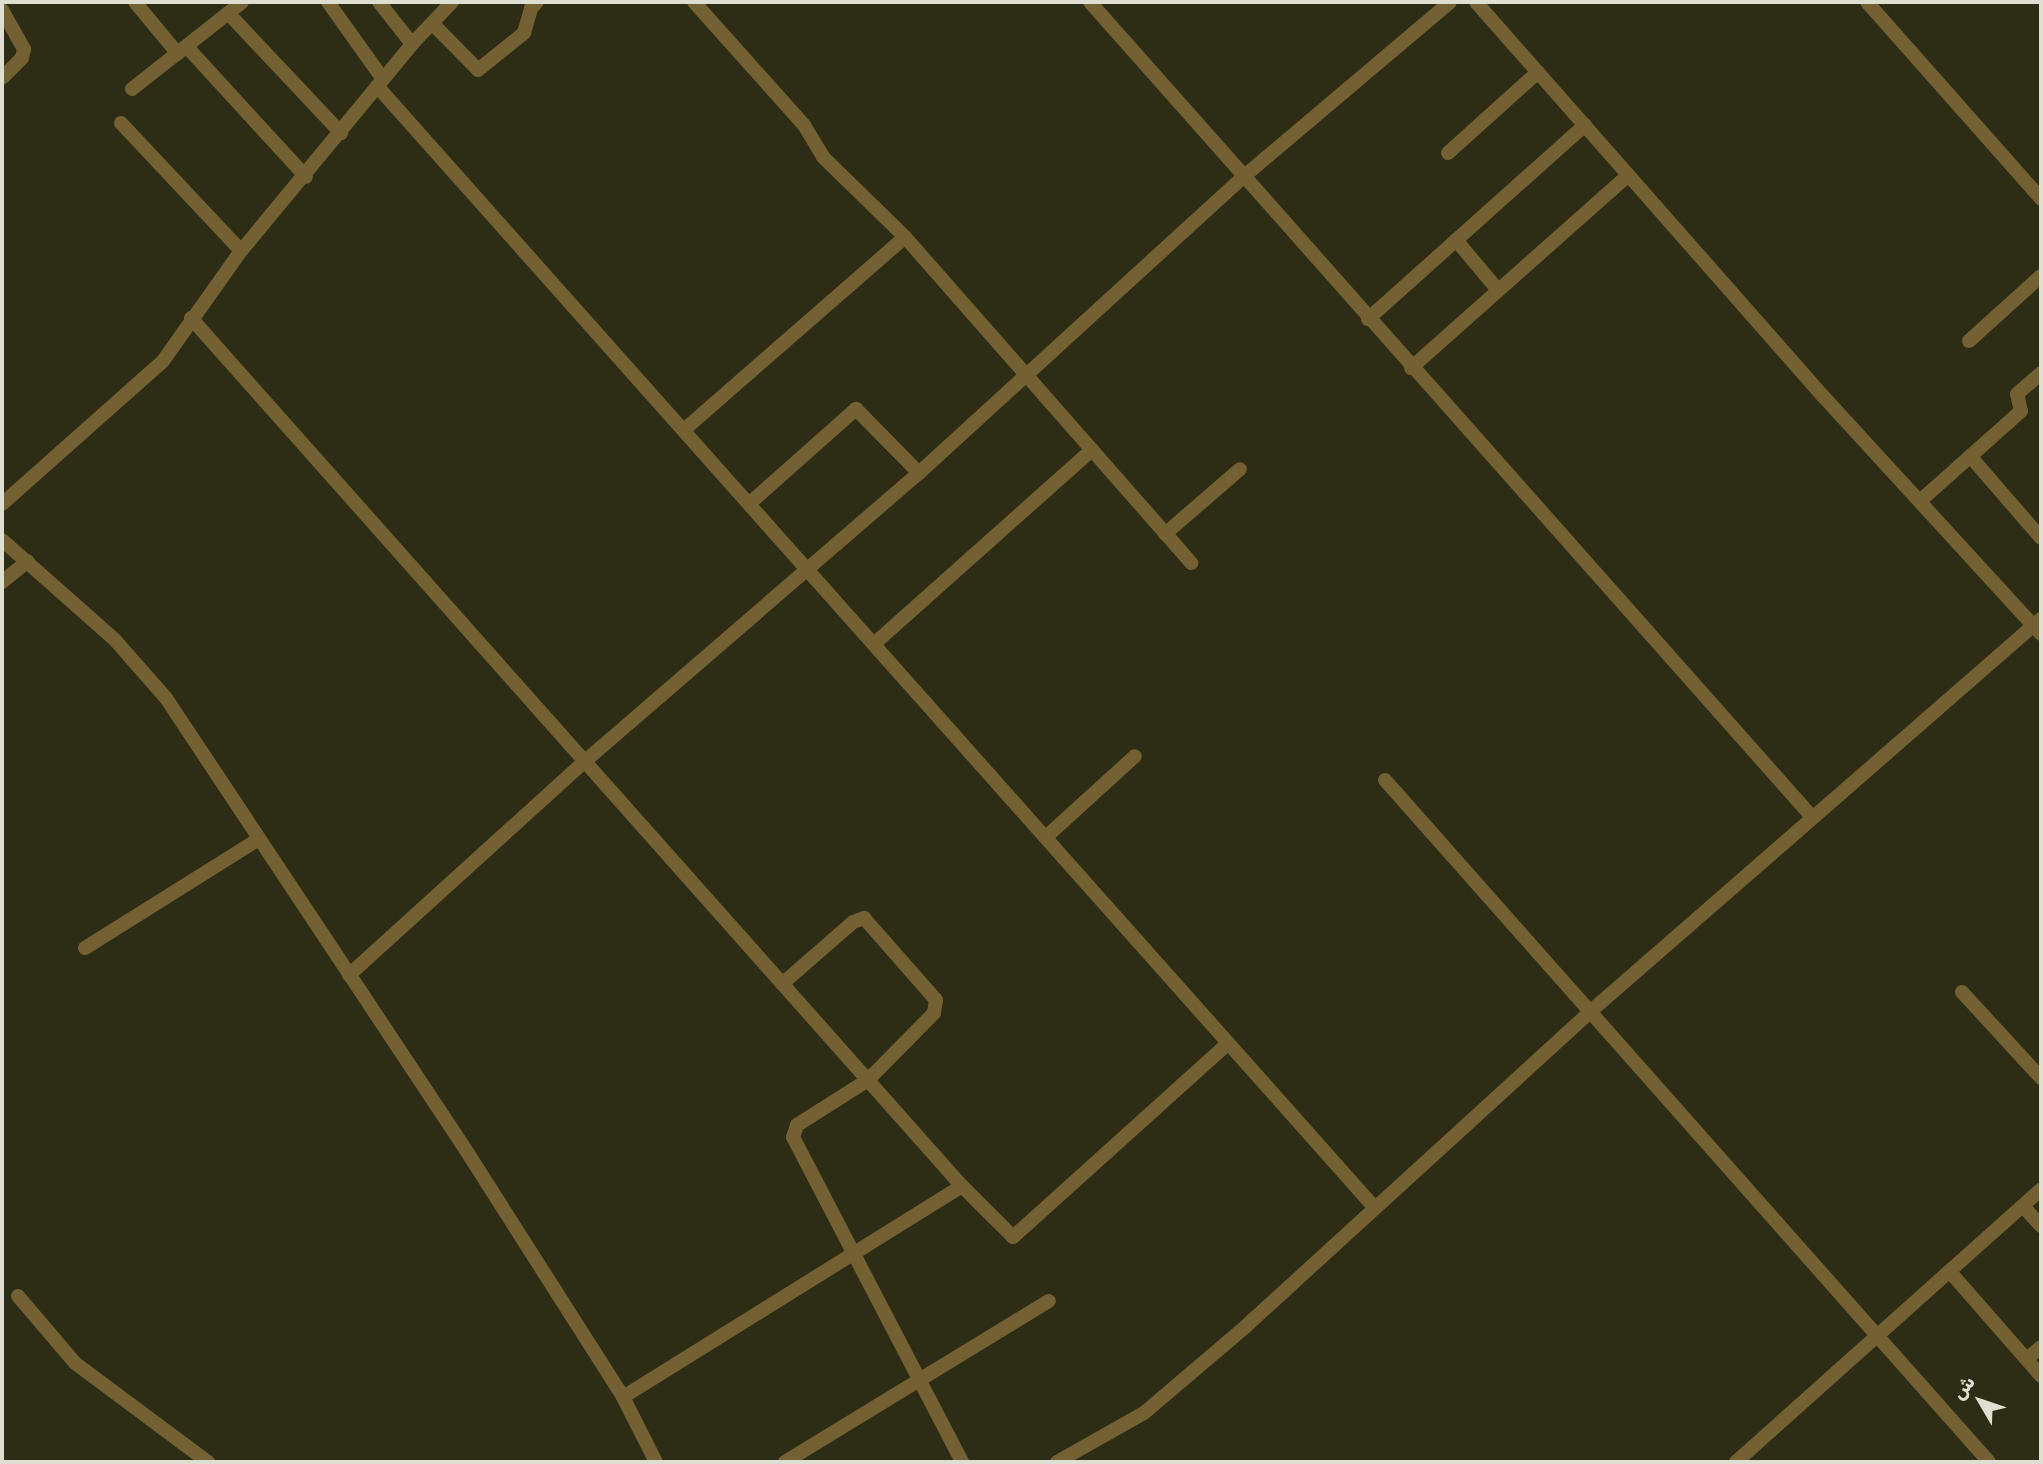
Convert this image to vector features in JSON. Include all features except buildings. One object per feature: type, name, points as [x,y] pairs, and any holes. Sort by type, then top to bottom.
[{"type":"street","points":[[135,2],[306,177]]},
{"type":"street","points":[[132,89],[242,2]]},
{"type":"street","points":[[328,2],[380,83],[582,320],[685,429],[1374,1208]]},
{"type":"street","points":[[379,2],[412,44]]},
{"type":"street","points":[[2,504],[163,361],[241,251],[306,177],[412,44],[452,2]]},
{"type":"street","points":[[433,24],[478,70],[524,33],[531,8],[537,2]]},
{"type":"street","points":[[694,2],[804,125],[823,157],[905,237],[1026,371],[1191,563]]},
{"type":"street","points":[[1090,2],[1242,178],[1812,817]]},
{"type":"street","points":[[349,975],[584,762],[919,473],[1026,371],[1242,178],[1450,2]]},
{"type":"street","points":[[1057,1462],[1144,1413],[1591,1011],[1812,817],[2039,626],[1920,501],[1476,2]]},
{"type":"street","points":[[1867,2],[2041,199]]},
{"type":"street","points":[[2,10],[24,49],[22,58],[2,78]]},
{"type":"street","points":[[228,13],[341,133]]},
{"type":"street","points":[[1448,153],[1538,72]]},
{"type":"street","points":[[121,124],[241,251]]},
{"type":"street","points":[[1368,319],[1585,125]]},
{"type":"street","points":[[1411,368],[1629,175]]},
{"type":"street","points":[[685,429],[905,237]]},
{"type":"street","points":[[1456,240],[1498,290]]},
{"type":"street","points":[[1969,341],[2041,276]]},
{"type":"street","points":[[191,318],[962,1186],[1013,1237],[1227,1044]]},
{"type":"street","points":[[1920,501],[2021,411],[2017,394],[2041,373]]},
{"type":"street","points":[[750,503],[856,409],[919,473]]},
{"type":"street","points":[[874,644],[1092,450]]},
{"type":"street","points":[[1970,456],[2041,538]]},
{"type":"street","points":[[1165,534],[1240,469]]},
{"type":"street","points":[[2,540],[28,561],[155,684],[349,975],[623,1397],[656,1462]]},
{"type":"street","points":[[2,582],[28,561]]},
{"type":"street","points":[[1046,837],[1135,756]]},
{"type":"street","points":[[1385,780],[1591,1011],[1877,1341],[1989,1462]]},
{"type":"street","points":[[85,948],[259,839]]},
{"type":"street","points":[[782,984],[853,922],[868,921],[937,1004],[931,1017],[868,1080],[797,1125],[793,1137],[962,1462]]},
{"type":"street","points":[[1962,992],[2041,1078]]},
{"type":"street","points":[[623,1397],[854,1256],[962,1186]]},
{"type":"street","points":[[1736,1462],[1877,1341],[2041,1189]]},
{"type":"street","points":[[2023,1206],[2041,1226]]},
{"type":"street","points":[[1950,1272],[2041,1376]]},
{"type":"street","points":[[18,1296],[75,1363],[208,1462]]},
{"type":"street","points":[[785,1462],[1049,1301]]},
{"type":"street","points":[[2027,1359],[2041,1347]]}]
